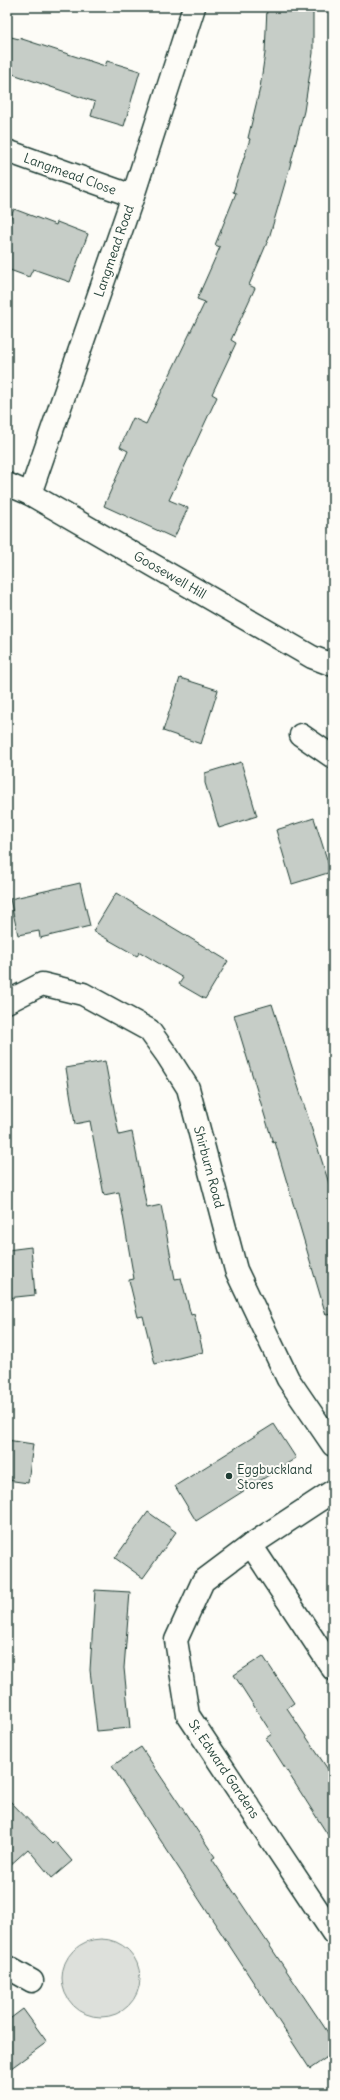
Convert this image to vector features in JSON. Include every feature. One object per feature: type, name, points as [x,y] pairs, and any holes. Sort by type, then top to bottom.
[{"type":"street","name":"Langmead Road","points":[[30,494],[133,196],[194,7]]},
{"type":"street","name":"Langmead Close","points":[[7,151],[133,196]]},
{"type":"street","name":"Goosewell Hill","points":[[7,484],[30,494],[300,650],[333,665]]},
{"type":"street","points":[[301,735],[333,757]]},
{"type":"street","name":"Shirburn Road","points":[[7,1002],[42,984],[83,994],[149,1030],[188,1088],[236,1270],[288,1379],[333,1445]]},
{"type":"street","name":"St. Edward Gardens","points":[[333,1491],[251,1544],[203,1581],[176,1640],[188,1715],[333,1932]]},
{"type":"street","points":[[251,1544],[333,1670]]},
{"type":"street","points":[[7,1967],[32,1981]]},
{"type":"shaded area","points":[[93,1939],[109,1939],[123,1945],[134,1956],[140,1970],[140,1986],[134,2000],[123,2011],[109,2017],[93,2017],[79,2011],[68,2000],[62,1986],[62,1970],[68,1956],[79,1945]]},
{"type":"building","points":[[267,7],[313,7],[313,53],[304,111],[269,238],[249,285],[255,288],[231,340],[236,343],[212,394],[217,397],[169,500],[188,508],[174,538],[104,506],[128,451],[120,447],[133,418],[146,424],[205,302],[197,299],[220,247],[215,245],[236,193],[233,192],[250,139],[248,138],[260,88],[265,53]]},
{"type":"building","points":[[7,36],[19,38],[105,66],[107,61],[140,71],[124,126],[91,116],[95,102],[7,72]]},
{"type":"building","points":[[14,209],[56,225],[57,222],[88,234],[70,282],[33,269],[29,277],[7,269],[7,228]]},
{"type":"building","points":[[180,678],[218,690],[201,744],[163,731]]},
{"type":"building","points":[[241,762],[257,816],[219,828],[205,783],[205,773]]},
{"type":"building","points":[[314,818],[331,872],[292,884],[276,830]]},
{"type":"building","points":[[80,883],[90,926],[40,938],[39,931],[18,935],[10,899]]},
{"type":"building","points":[[116,893],[228,961],[205,999],[179,984],[183,978],[140,952],[137,956],[93,931]]},
{"type":"building","points":[[272,1004],[333,1196],[333,1314],[326,1315],[275,1142],[273,1143],[234,1015]]},
{"type":"building","points":[[105,1061],[119,1135],[132,1132],[147,1208],[161,1205],[175,1279],[181,1278],[191,1315],[194,1314],[203,1352],[155,1364],[143,1316],[138,1317],[129,1280],[134,1279],[119,1192],[104,1195],[90,1121],[75,1124],[66,1068]]},
{"type":"building","points":[[31,1247],[35,1295],[7,1298],[7,1250]]},
{"type":"building","points":[[274,1424],[296,1458],[196,1521],[175,1486]]},
{"type":"building","points":[[7,1440],[33,1444],[28,1483],[7,1480]]},
{"type":"building","points":[[148,1512],[176,1532],[143,1578],[115,1558]]},
{"type":"building","points":[[95,1590],[130,1592],[124,1668],[130,1728],[97,1731],[90,1670]]},
{"type":"building","points":[[263,1656],[294,1703],[287,1708],[333,1777],[333,1843],[266,1738],[272,1734],[234,1675]]},
{"type":"building","points":[[141,1747],[215,1857],[212,1859],[333,2040],[333,2053],[310,2069],[112,1766]]},
{"type":"building","points":[[7,1798],[52,1844],[55,1841],[72,1861],[52,1878],[28,1849],[7,1868]]},
{"type":"building","points":[[23,2009],[47,2042],[7,2071],[7,2021]]},
{"type":"place","name":"Eggbuckland Stores","points":[[229,1476]]}]
